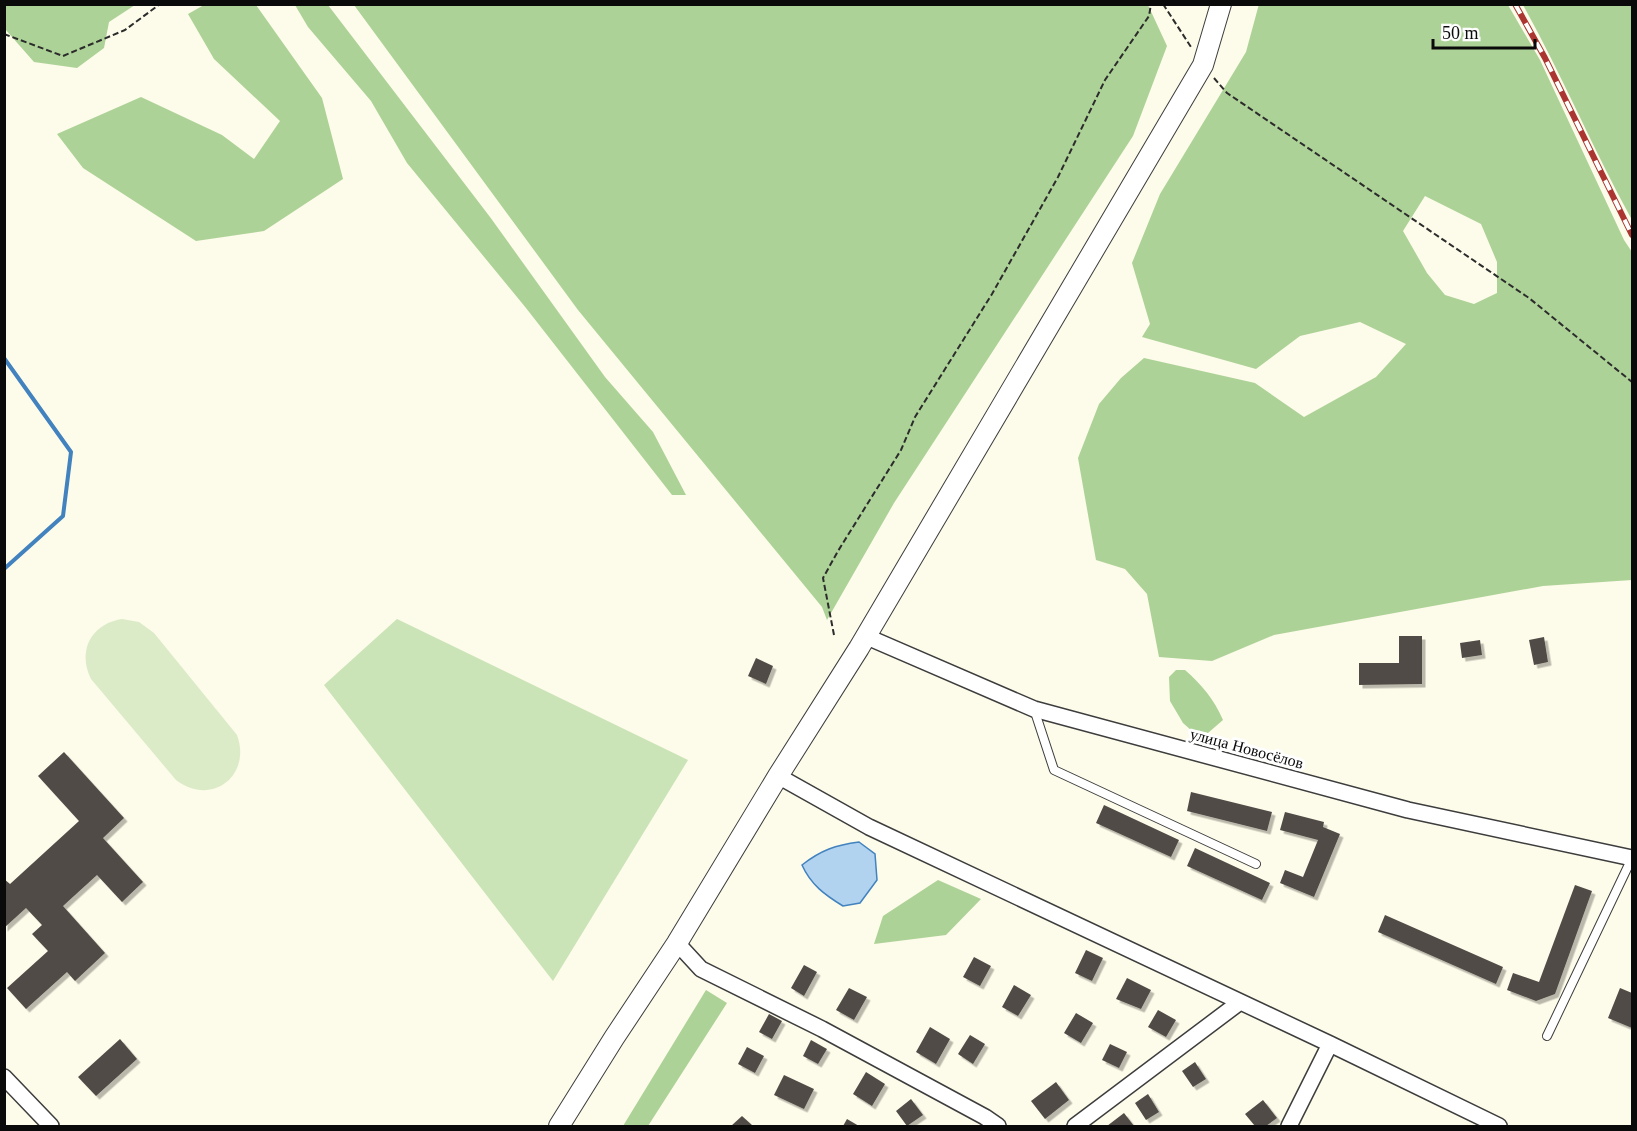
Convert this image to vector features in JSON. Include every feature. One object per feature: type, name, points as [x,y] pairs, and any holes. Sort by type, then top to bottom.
[{"type":"street","points":[[559,1126],[677,943],[865,636],[1203,66],[1221,4]]},
{"type":"street","name":"улица Новосёлов","points":[[865,636],[1034,709],[1408,810],[1632,858]]},
{"type":"street","points":[[778,776],[869,828],[1330,1044],[1499,1126]]},
{"type":"street","points":[[677,943],[701,969],[822,1029],[998,1126]]},
{"type":"street","points":[[1075,1126],[1240,1002]]},
{"type":"street","points":[[1289,1126],[1330,1044]]},
{"type":"street","points":[[4,1077],[51,1126]]},
{"type":"lane","points":[[1034,709],[1054,770],[1256,864]]},
{"type":"lane","points":[[1547,1036],[1632,858]]},
{"type":"path","points":[[4,34],[63,56],[125,30],[160,4]]},
{"type":"path","points":[[834,635],[823,578],[901,450],[915,417],[992,294],[1058,177],[1105,80],[1149,16],[1152,4]]},
{"type":"path","points":[[1163,4],[1203,66],[1227,93],[1529,298],[1632,382]]},
{"type":"green space","points":[[1259,4],[1508,5],[1540,60],[1624,240],[1632,252],[1632,580],[1543,586],[1274,635],[1212,661],[1159,657],[1147,594],[1125,569],[1096,560],[1078,458],[1099,404],[1121,378],[1144,358],[1255,383],[1304,417],[1376,377],[1406,344],[1360,322],[1300,336],[1256,369],[1142,337],[1150,324],[1132,263],[1160,194],[1246,52]],"holes":[[[1425,196],[1481,224],[1497,262],[1497,293],[1474,304],[1445,295],[1427,273],[1403,231]]]},
{"type":"green space","points":[[4,5],[135,5],[109,22],[104,48],[77,68],[34,62],[5,29]]},
{"type":"green space","points":[[204,5],[256,5],[322,98],[343,179],[264,231],[196,241],[83,168],[57,134],[141,97],[222,135],[254,159],[280,121],[214,59],[188,14]]},
{"type":"green space","points":[[295,5],[328,5],[490,217],[605,377],[653,432],[686,495],[672,495],[526,308],[407,163],[371,101],[308,27]]},
{"type":"green space","points":[[354,5],[1148,5],[1167,46],[1133,136],[894,503],[827,620],[822,607],[578,310]]},
{"type":"green space","points":[[1523,5],[1632,5],[1632,220],[1551,58]]},
{"type":"green space","points":[[122,619],[139,622],[154,633],[237,735],[240,750],[239,763],[234,774],[225,783],[215,788],[202,790],[189,788],[176,780],[91,679],[86,659],[86,649],[90,640],[102,627]]},
{"type":"green space","points":[[397,619],[688,760],[553,981],[324,685]]},
{"type":"green space","points":[[1176,670],[1185,670],[1197,681],[1212,699],[1223,720],[1201,739],[1183,723],[1170,701],[1169,677]]},
{"type":"green space","points":[[938,880],[981,899],[946,935],[874,944],[883,916]]},
{"type":"green space","points":[[706,990],[727,1003],[648,1126],[623,1126]]},
{"type":"water","points":[[859,842],[875,854],[877,880],[860,903],[843,906],[819,889],[802,865],[829,849]]},
{"type":"building","points":[[1399,636],[1422,636],[1422,684],[1359,685],[1359,663],[1399,663]]},
{"type":"building","points":[[1544,637],[1548,662],[1534,665],[1529,640]]},
{"type":"building","points":[[1480,640],[1482,655],[1462,658],[1460,643]]},
{"type":"building","points":[[756,658],[773,666],[766,684],[748,676]]},
{"type":"building","points":[[64,752],[124,818],[103,838],[143,882],[122,902],[97,875],[63,906],[105,953],[75,981],[67,972],[26,1009],[7,988],[48,951],[32,934],[42,925],[26,908],[4,928],[4,879],[10,884],[79,821],[38,776]]},
{"type":"building","points":[[1191,792],[1272,812],[1267,831],[1187,811]]},
{"type":"building","points":[[1104,805],[1179,840],[1171,857],[1096,823]]},
{"type":"building","points":[[1285,812],[1324,822],[1323,827],[1340,834],[1314,897],[1280,883],[1285,870],[1303,877],[1318,840],[1280,830]]},
{"type":"building","points":[[1195,848],[1270,883],[1262,900],[1187,866]]},
{"type":"building","points":[[1575,885],[1592,891],[1555,994],[1536,1001],[1507,990],[1513,973],[1539,982]]},
{"type":"building","points":[[1385,915],[1503,967],[1496,984],[1378,932]]},
{"type":"building","points":[[1086,950],[1103,958],[1092,981],[1075,973]]},
{"type":"building","points":[[974,957],[991,966],[980,986],[963,977]]},
{"type":"building","points":[[804,965],[817,972],[804,996],[791,988]]},
{"type":"building","points":[[1127,978],[1151,990],[1141,1009],[1116,999]]},
{"type":"building","points":[[1014,985],[1031,995],[1018,1016],[1002,1007]]},
{"type":"building","points":[[849,988],[867,997],[854,1020],[836,1010]]},
{"type":"building","points":[[1620,988],[1632,993],[1632,1028],[1608,1018]]},
{"type":"building","points":[[1158,1010],[1176,1020],[1166,1037],[1148,1027]]},
{"type":"building","points":[[1076,1013],[1093,1023],[1081,1043],[1064,1033]]},
{"type":"building","points":[[769,1014],[782,1021],[772,1039],[759,1032]]},
{"type":"building","points":[[930,1027],[950,1039],[936,1064],[916,1052]]},
{"type":"building","points":[[970,1035],[985,1044],[973,1064],[958,1054]]},
{"type":"building","points":[[120,1039],[137,1059],[96,1096],[78,1077]]},
{"type":"building","points":[[811,1040],[827,1049],[818,1064],[803,1056]]},
{"type":"building","points":[[1110,1044],[1127,1052],[1119,1068],[1102,1060]]},
{"type":"building","points":[[747,1047],[764,1056],[755,1073],[738,1064]]},
{"type":"building","points":[[1195,1062],[1206,1079],[1193,1087],[1182,1071]]},
{"type":"building","points":[[866,1072],[885,1084],[872,1106],[853,1094]]},
{"type":"building","points":[[784,1075],[814,1089],[804,1109],[774,1095]]},
{"type":"building","points":[[1056,1082],[1069,1100],[1045,1119],[1031,1101]]},
{"type":"building","points":[[1148,1094],[1159,1112],[1146,1120],[1135,1103]]},
{"type":"building","points":[[911,1099],[923,1115],[907,1126],[896,1111]]},
{"type":"building","points":[[1263,1100],[1277,1118],[1266,1126],[1255,1126],[1245,1114]]},
{"type":"building","points":[[1124,1113],[1134,1126],[1107,1126]]},
{"type":"building","points":[[742,1116],[753,1126],[731,1126]]},
{"type":"building","points":[[847,1119],[859,1126],[843,1126]]},
{"type":"waterway","points":[[4,358],[71,452],[63,516],[4,569]]},
{"type":"railway","points":[[1515,4],[1545,58],[1632,235]]}]
